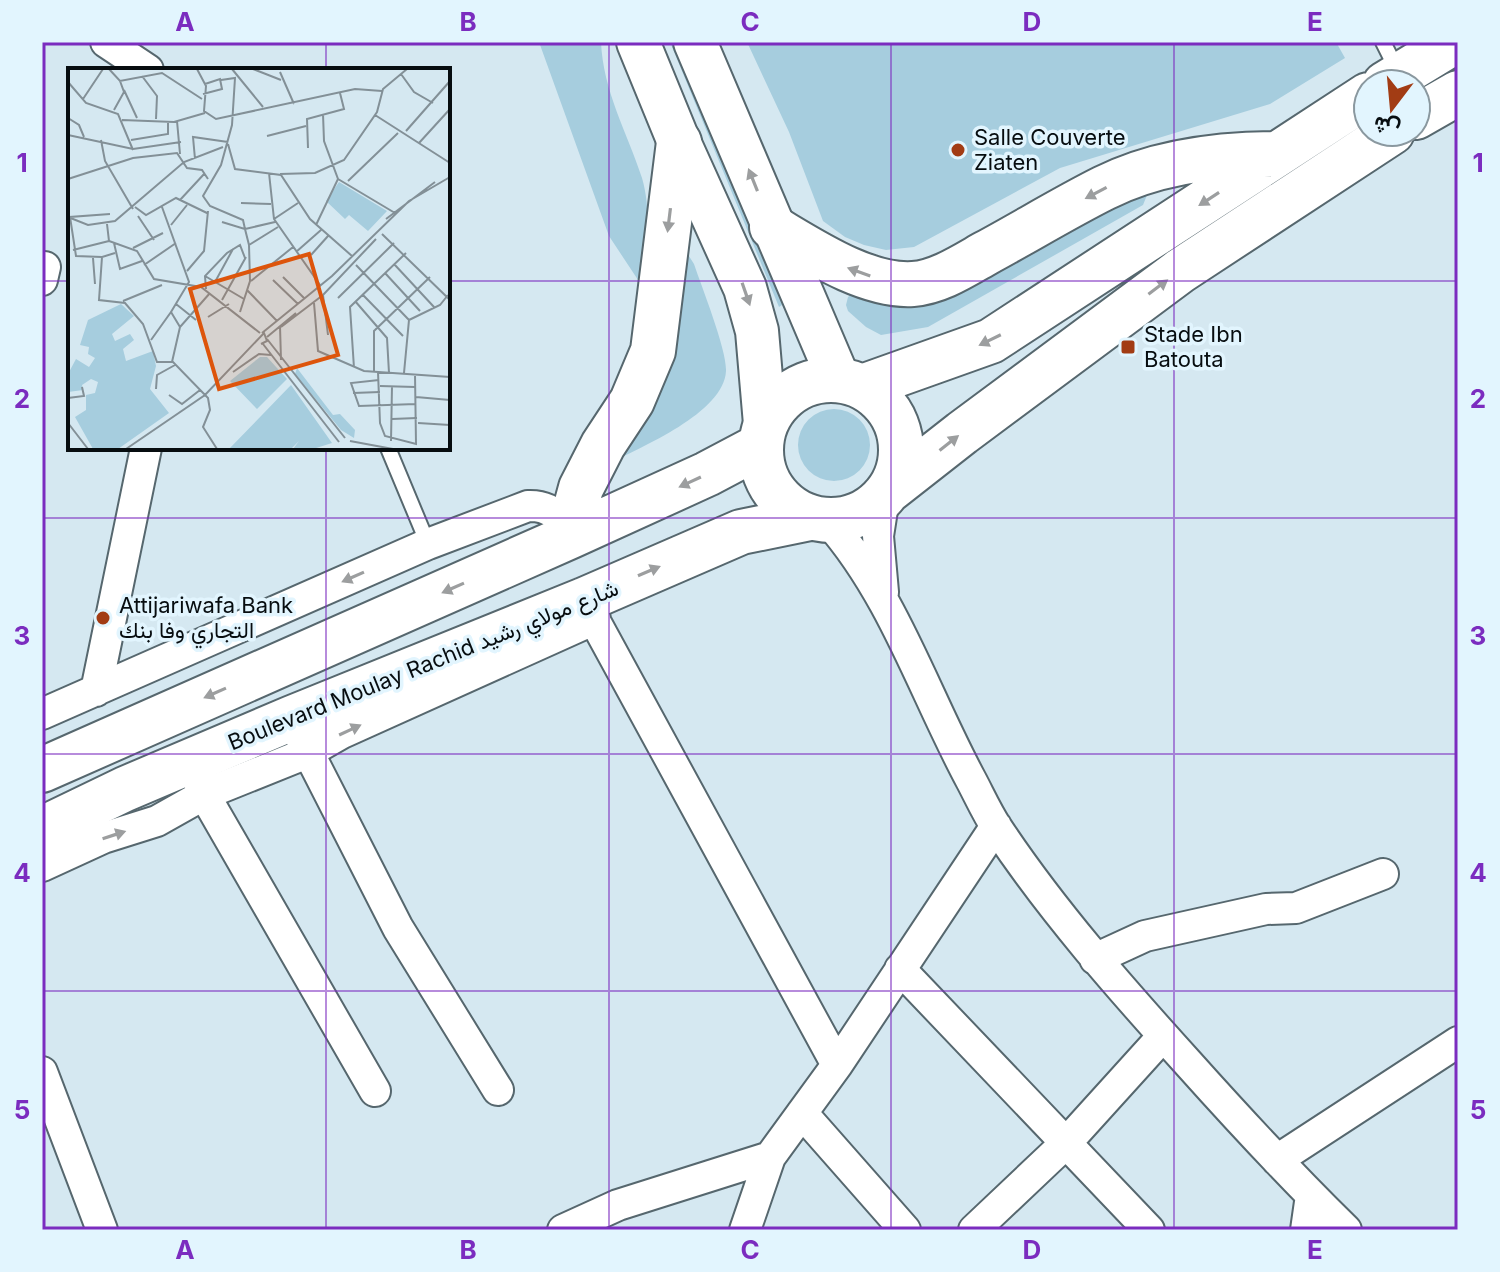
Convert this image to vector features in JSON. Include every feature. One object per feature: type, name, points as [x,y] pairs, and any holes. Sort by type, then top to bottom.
[{"type":"main road","points":[[1429,68],[1454,42]]},
{"type":"main road","points":[[1352,119],[1279,154],[991,341],[850,383],[816,381],[794,390],[776,404],[762,435],[763,469],[773,490],[789,507],[819,519],[849,519],[868,510],[962,433],[1180,271],[1352,135]]},
{"type":"main road","points":[[575,534],[575,510],[581,488],[603,445],[632,401],[653,351],[679,142]]},
{"type":"main road","points":[[772,227],[824,258],[857,272],[885,281],[913,284],[945,275],[1106,187],[1141,173],[1204,159],[1279,154]]},
{"type":"main road","points":[[850,383],[882,401],[895,421],[901,445],[899,469],[886,494]]},
{"type":"main road","points":[[42,770],[707,474],[762,435]]},
{"type":"main road","name":"Boulevard Moulay Rachid شارع مولاي رشيد","points":[[42,829],[197,778],[300,735],[589,609],[741,532],[819,519]]},
{"type":"street","points":[[106,42],[145,68]]},
{"type":"street","points":[[638,42],[745,288],[757,331],[762,435]]},
{"type":"street","points":[[695,42],[772,227],[850,383]]},
{"type":"street","points":[[96,691],[146,450]]},
{"type":"street","points":[[42,714],[428,544],[552,497],[588,475]]},
{"type":"street","points":[[884,598],[878,536],[886,494]]},
{"type":"street","points":[[528,506],[545,507],[575,534]]},
{"type":"street","points":[[819,519],[853,551],[884,598],[948,737],[996,826],[1095,959],[1277,1160],[1346,1230]]},
{"type":"street","points":[[589,609],[837,1065]]},
{"type":"street","points":[[300,735],[398,928],[498,1090]]},
{"type":"street","points":[[42,866],[103,838],[157,821],[197,778],[375,1091]]},
{"type":"street","points":[[745,1230],[770,1157],[837,1065],[996,826]]},
{"type":"street","points":[[1095,959],[1145,936],[1266,909],[1296,908],[1383,874]]},
{"type":"street","points":[[900,969],[1149,1230]]},
{"type":"street","points":[[974,1230],[1067,1142],[1163,1036]]},
{"type":"street","points":[[1277,1160],[1458,1042]]},
{"type":"street","points":[[42,1072],[102,1230]]},
{"type":"street","points":[[802,1113],[905,1230]]},
{"type":"street","points":[[563,1230],[618,1205],[770,1157]]},
{"type":"street","points":[[1306,1230],[1311,1195]]},
{"type":"lane","points":[[389,450],[428,544]]},
{"type":"shaded area","points":[[539,42],[601,42],[611,94],[645,191],[648,233],[644,289],[609,236]]},
{"type":"shaded area","points":[[670,42],[676,42],[785,303],[779,307]]},
{"type":"shaded area","name":"Salle Couverte Ziaten","points":[[747,42],[1336,42],[1345,58],[1270,104],[1060,168],[914,247],[886,250],[845,237],[823,221],[789,132]]},
{"type":"shaded area","points":[[1144,190],[1147,195],[1143,205],[928,327],[881,335],[848,311],[848,297],[854,292]]},
{"type":"shaded area","points":[[687,253],[694,264],[723,349],[726,371],[722,386],[711,401],[679,427],[608,464]]},
{"type":"shaded area","points":[[841,409],[860,419],[868,431],[868,459],[860,471],[848,479],[827,481],[808,471],[800,459],[798,438],[808,419],[820,411]]},
{"type":"place","name":"Salle Couverte Ziaten","points":[[958,150]]},
{"type":"place","name":"Stade Ibn Batouta","points":[[1128,347]]},
{"type":"place","name":"Attijariwafa Bank التجاري وفا بنك","points":[[103,618]]}]
